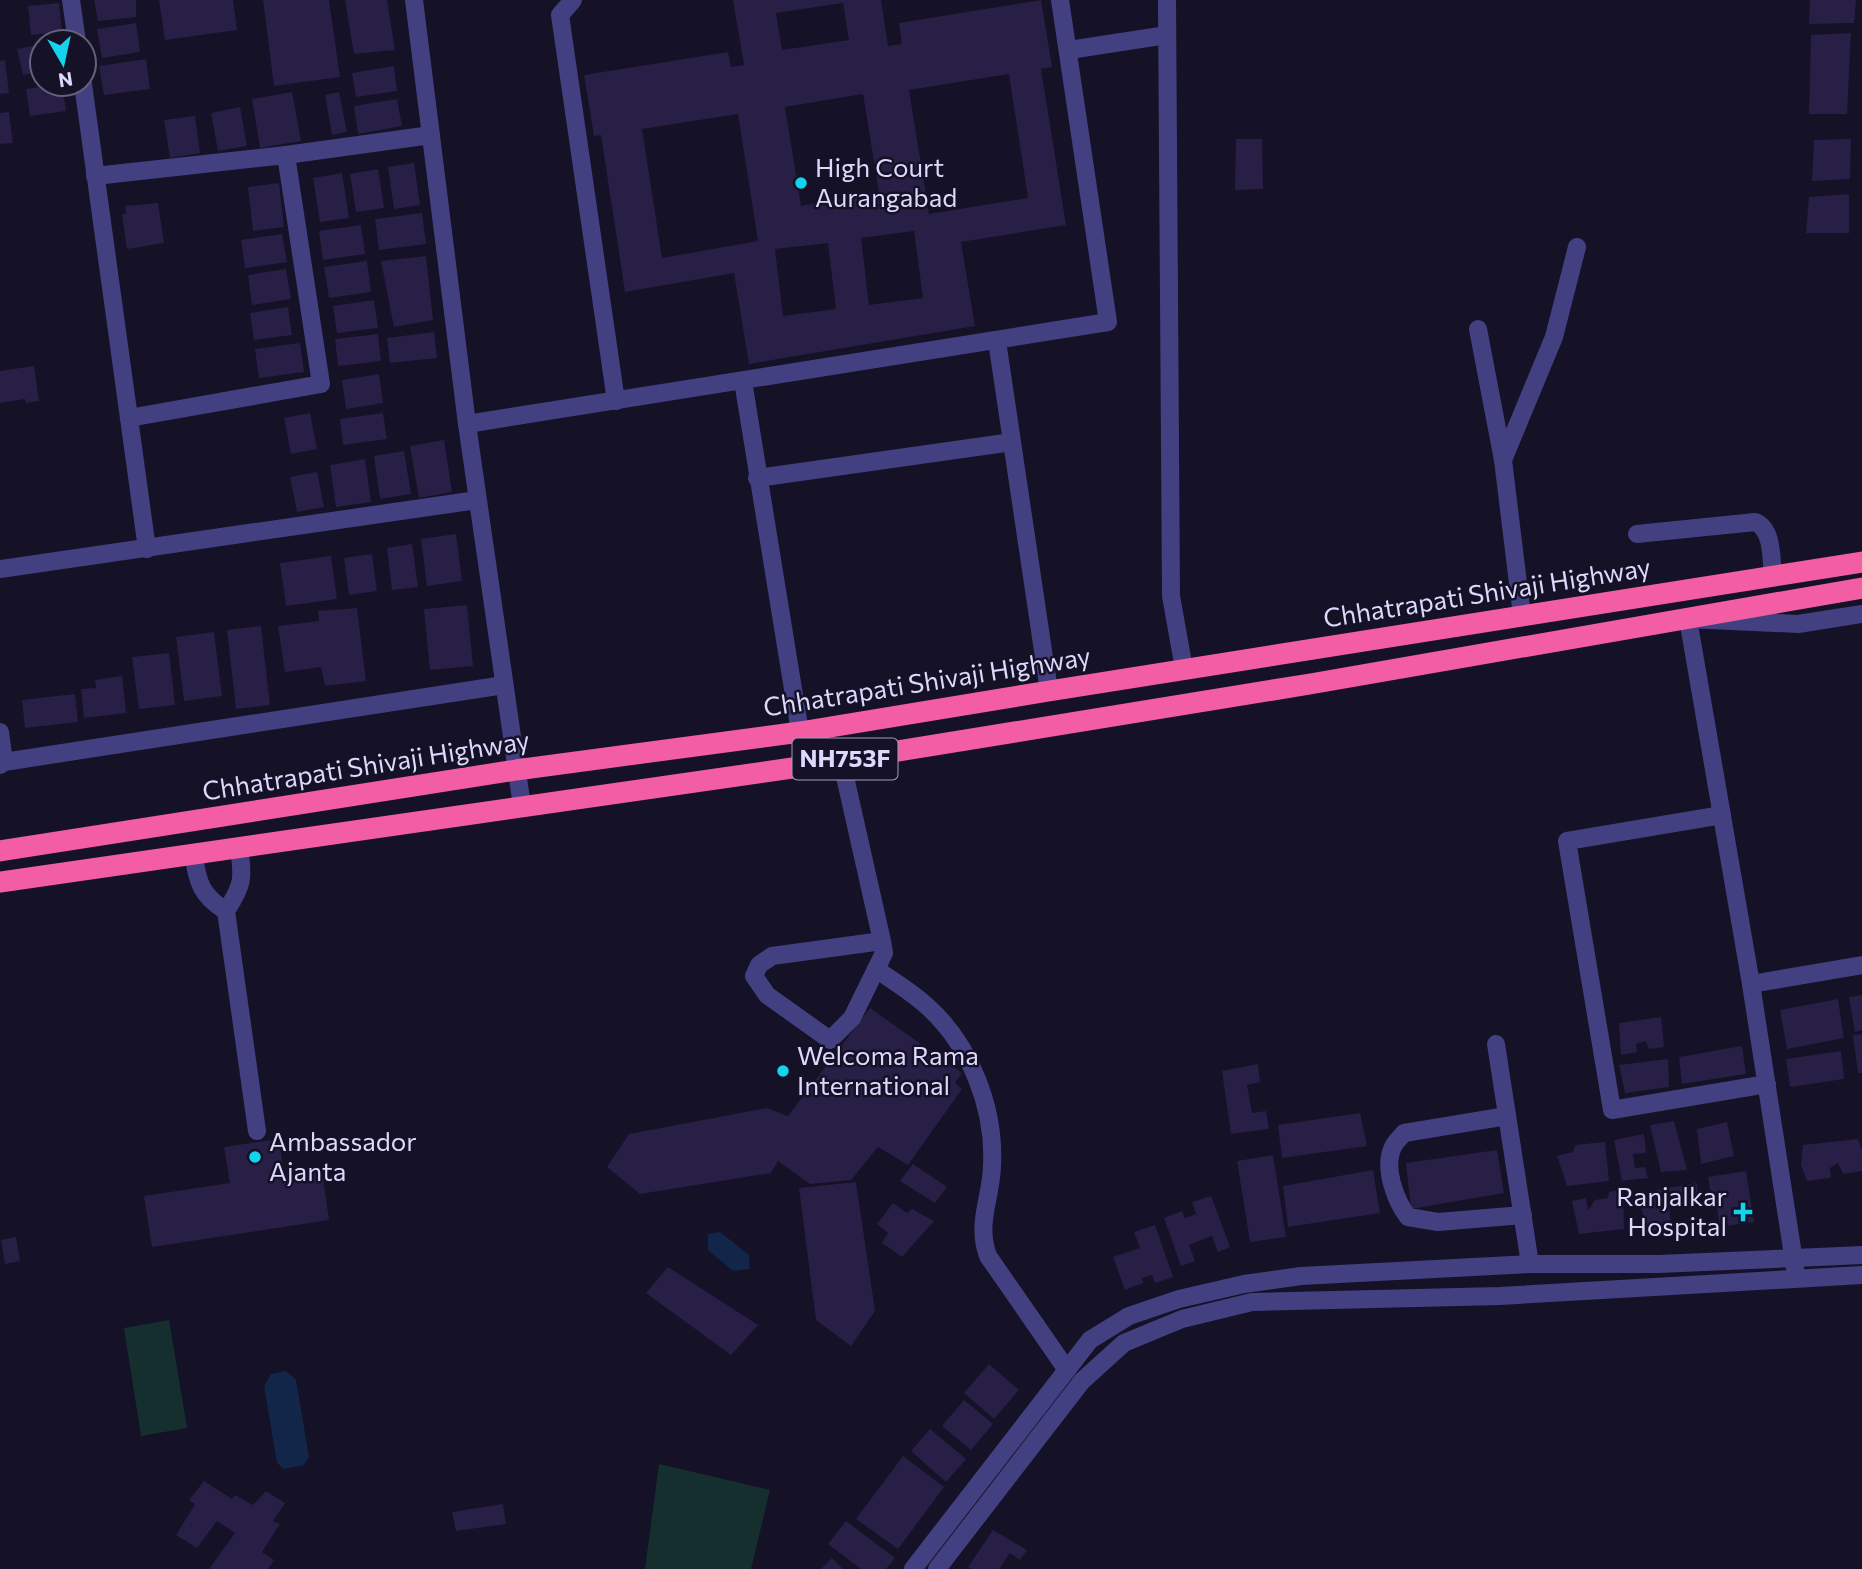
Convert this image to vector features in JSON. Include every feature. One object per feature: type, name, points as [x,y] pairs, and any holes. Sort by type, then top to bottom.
[{"type":"highway","name":"Chhatrapati Shivaji Highway","points":[[0,851],[516,770],[800,733],[1184,669],[1862,562]]},
{"type":"highway","name":"NH753F","points":[[0,881],[841,759],[1310,684],[1862,588]]},
{"type":"street","points":[[71,0],[75,28]]},
{"type":"street","points":[[414,0],[477,499],[522,806]]},
{"type":"street","points":[[573,0],[560,15],[616,401]]},
{"type":"street","points":[[467,424],[1108,322],[1060,0]]},
{"type":"street","points":[[1167,0],[1171,596],[1184,669]]},
{"type":"street","points":[[1069,50],[1167,35]]},
{"type":"street","points":[[85,98],[147,549]]},
{"type":"street","points":[[95,176],[286,155],[431,135]]},
{"type":"street","points":[[129,418],[321,384],[286,155]]},
{"type":"street","points":[[1503,460],[1554,337],[1577,247]]},
{"type":"street","points":[[1478,329],[1503,460],[1522,616]]},
{"type":"street","points":[[997,341],[1049,691]]},
{"type":"street","points":[[743,381],[800,733]]},
{"type":"street","points":[[757,478],[1012,442]]},
{"type":"street","points":[[0,569],[477,499]]},
{"type":"street","points":[[1637,534],[1755,522],[1763,525],[1767,531],[1773,576]]},
{"type":"street","points":[[1798,1279],[1751,984],[1688,619],[1798,624],[1862,614]]},
{"type":"street","points":[[0,732],[2,763],[504,685]]},
{"type":"street","points":[[841,759],[882,941],[884,953],[852,1018],[830,1040],[767,995],[754,976],[759,965],[772,956],[882,941]]},
{"type":"street","points":[[1722,815],[1567,841],[1612,1110],[1767,1084]]},
{"type":"street","points":[[239,847],[242,875],[239,891],[226,911],[257,1130]]},
{"type":"street","points":[[193,853],[198,882],[210,901],[226,911]]},
{"type":"street","points":[[1751,984],[1862,965]]},
{"type":"street","points":[[876,969],[927,1005],[946,1025],[962,1048],[985,1104],[991,1140],[992,1166],[982,1224],[982,1240],[988,1256],[1067,1370]]},
{"type":"street","points":[[1496,1044],[1530,1264]]},
{"type":"street","points":[[1507,1116],[1404,1133],[1392,1147],[1390,1172],[1398,1204],[1408,1217],[1438,1222],[1522,1215]]},
{"type":"street","points":[[921,1566],[1090,1340],[1129,1316],[1179,1298],[1249,1283],[1301,1276],[1530,1264],[1658,1264],[1862,1255]]},
{"type":"street","points":[[937,1569],[1082,1381],[1124,1343],[1182,1318],[1252,1301],[1500,1297],[1862,1275]]},
{"type":"street","points":[[1249,1283],[1252,1301]]},
{"type":"green space","points":[[169,1320],[187,1428],[141,1436],[124,1328]]},
{"type":"green space","points":[[659,1464],[770,1490],[751,1569],[645,1569]]},
{"type":"water","points":[[720,1232],[749,1255],[750,1269],[733,1271],[708,1250],[708,1234]]},
{"type":"water","points":[[286,1371],[296,1380],[309,1457],[304,1465],[284,1469],[277,1463],[264,1386],[271,1374]]},
{"type":"building","points":[[94,0],[136,0],[136,17],[98,21]]},
{"type":"building","points":[[159,0],[233,0],[237,30],[165,40]]},
{"type":"building","points":[[263,0],[329,0],[340,77],[274,86]]},
{"type":"building","points":[[345,0],[387,0],[395,50],[354,54]]},
{"type":"building","points":[[733,0],[881,0],[888,46],[902,44],[899,23],[1041,0],[1052,67],[1041,69],[1066,225],[961,242],[975,326],[749,364],[734,273],[625,292],[601,135],[594,136],[584,75],[728,52],[731,67],[744,65]],"holes":[[[843,3],[849,40],[782,50],[776,13]],[[1009,74],[1028,198],[929,214],[909,90]],[[863,94],[879,192],[801,206],[785,107]],[[738,114],[758,241],[662,258],[642,129]],[[914,231],[923,298],[869,305],[861,238]],[[828,243],[836,309],[783,316],[775,249]]]},
{"type":"building","points":[[1810,0],[1856,0],[1854,23],[1809,24]]},
{"type":"building","points":[[59,3],[62,28],[30,28],[28,6]]},
{"type":"building","points":[[136,23],[140,52],[102,58],[98,29]]},
{"type":"building","points":[[1851,33],[1847,114],[1809,114],[1811,35]]},
{"type":"building","points":[[28,47],[28,74],[23,75],[17,49]]},
{"type":"building","points":[[146,59],[150,89],[104,95],[99,66]]},
{"type":"building","points":[[5,60],[9,93],[0,94],[0,61]]},
{"type":"building","points":[[394,66],[397,91],[356,97],[352,73]]},
{"type":"building","points":[[26,89],[28,98],[64,98],[66,111],[30,116]]},
{"type":"building","points":[[292,92],[301,141],[260,148],[252,99]]},
{"type":"building","points":[[339,92],[347,132],[332,135],[325,95]]},
{"type":"building","points":[[397,99],[402,126],[358,134],[354,106]]},
{"type":"building","points":[[240,107],[247,146],[218,151],[211,113]]},
{"type":"building","points":[[9,112],[13,143],[0,144],[0,113]]},
{"type":"building","points":[[195,116],[200,153],[170,158],[164,120]]},
{"type":"building","points":[[1236,139],[1262,139],[1263,189],[1235,190]]},
{"type":"building","points":[[1851,139],[1850,179],[1812,181],[1814,140]]},
{"type":"building","points":[[414,163],[420,205],[394,209],[388,167]]},
{"type":"building","points":[[378,169],[384,208],[356,212],[350,174]]},
{"type":"building","points":[[342,173],[349,218],[320,222],[313,178]]},
{"type":"building","points":[[279,183],[284,227],[253,231],[248,187]]},
{"type":"building","points":[[1849,194],[1849,233],[1806,233],[1809,197]]},
{"type":"building","points":[[158,203],[164,243],[127,249],[122,214],[126,214],[125,206]]},
{"type":"building","points":[[422,213],[426,244],[379,250],[375,219]]},
{"type":"building","points":[[361,225],[365,254],[323,260],[319,231]]},
{"type":"building","points":[[282,234],[287,262],[245,268],[241,240]]},
{"type":"building","points":[[426,256],[433,320],[394,327],[381,261]]},
{"type":"building","points":[[367,261],[371,292],[329,298],[324,267]]},
{"type":"building","points":[[286,269],[291,299],[252,305],[248,275]]},
{"type":"building","points":[[374,300],[378,328],[337,333],[333,306]]},
{"type":"building","points":[[288,307],[292,335],[254,340],[250,313]]},
{"type":"building","points":[[434,332],[437,358],[390,363],[387,338]]},
{"type":"building","points":[[378,334],[381,361],[338,366],[335,339]]},
{"type":"building","points":[[300,343],[304,372],[259,378],[255,349]]},
{"type":"building","points":[[34,366],[39,401],[26,403],[25,399],[0,403],[0,371]]},
{"type":"building","points":[[379,374],[383,403],[346,409],[342,380]]},
{"type":"building","points":[[310,413],[317,449],[291,454],[284,418]]},
{"type":"building","points":[[383,413],[387,439],[343,445],[340,419]]},
{"type":"building","points":[[444,440],[452,492],[419,498],[410,446]]},
{"type":"building","points":[[404,451],[411,494],[380,499],[374,456]]},
{"type":"building","points":[[365,459],[371,502],[336,507],[330,465]]},
{"type":"building","points":[[317,472],[324,507],[297,512],[290,477]]},
{"type":"building","points":[[456,534],[462,581],[427,586],[421,539]]},
{"type":"building","points":[[412,544],[418,587],[392,590],[387,548]]},
{"type":"building","points":[[372,554],[377,591],[349,595],[344,558]]},
{"type":"building","points":[[331,556],[337,599],[286,606],[280,563]]},
{"type":"building","points":[[467,605],[473,666],[430,670],[424,609]]},
{"type":"building","points":[[357,608],[366,681],[325,686],[321,667],[285,672],[278,626],[319,621],[318,611]]},
{"type":"building","points":[[261,626],[270,705],[236,709],[227,630]]},
{"type":"building","points":[[214,632],[222,696],[184,701],[176,637]]},
{"type":"building","points":[[169,653],[175,705],[139,709],[132,657]]},
{"type":"building","points":[[122,676],[126,713],[84,718],[81,689],[96,688],[95,680]]},
{"type":"building","points":[[75,694],[78,722],[25,728],[22,700]]},
{"type":"building","points":[[1862,995],[1862,1030],[1855,1032],[1849,997]]},
{"type":"building","points":[[1838,999],[1844,1038],[1787,1049],[1780,1010]]},
{"type":"building","points":[[870,1008],[962,1073],[955,1083],[962,1089],[908,1165],[878,1147],[851,1180],[810,1184],[778,1161],[771,1173],[640,1194],[607,1167],[629,1134],[767,1108],[788,1116]]},
{"type":"building","points":[[1661,1017],[1664,1047],[1649,1049],[1646,1041],[1636,1044],[1637,1052],[1621,1055],[1619,1023]]},
{"type":"building","points":[[1862,1034],[1862,1073],[1858,1073],[1853,1035]]},
{"type":"building","points":[[1742,1046],[1746,1074],[1682,1084],[1679,1057]]},
{"type":"building","points":[[1841,1051],[1844,1079],[1790,1087],[1786,1059]]},
{"type":"building","points":[[1668,1059],[1669,1087],[1625,1093],[1619,1065]]},
{"type":"building","points":[[1258,1064],[1260,1082],[1247,1085],[1252,1113],[1266,1111],[1269,1129],[1231,1134],[1222,1071]]},
{"type":"building","points":[[1360,1113],[1367,1146],[1282,1158],[1278,1125]]},
{"type":"building","points":[[1674,1121],[1687,1170],[1661,1172],[1650,1125]]},
{"type":"building","points":[[1727,1122],[1734,1156],[1701,1164],[1697,1129]]},
{"type":"building","points":[[1644,1134],[1646,1153],[1633,1154],[1635,1168],[1645,1167],[1648,1178],[1622,1181],[1614,1140]]},
{"type":"building","points":[[279,1139],[284,1175],[322,1170],[329,1220],[152,1247],[144,1196],[230,1183],[224,1147]]},
{"type":"building","points":[[1858,1139],[1862,1151],[1862,1171],[1843,1174],[1838,1163],[1830,1168],[1831,1178],[1807,1181],[1801,1165],[1803,1145]]},
{"type":"building","points":[[1605,1142],[1609,1181],[1567,1186],[1557,1156],[1573,1152],[1575,1145]]},
{"type":"building","points":[[1497,1150],[1504,1193],[1411,1209],[1406,1163]]},
{"type":"building","points":[[1273,1155],[1286,1237],[1250,1242],[1237,1161]]},
{"type":"building","points":[[913,1164],[947,1187],[935,1203],[900,1181]]},
{"type":"building","points":[[1373,1170],[1380,1213],[1288,1227],[1283,1186]]},
{"type":"building","points":[[1746,1171],[1754,1222],[1720,1227],[1715,1196],[1711,1195],[1708,1177]]},
{"type":"building","points":[[856,1182],[875,1311],[851,1346],[816,1320],[799,1188]]},
{"type":"building","points":[[1697,1183],[1697,1199],[1669,1203],[1671,1230],[1646,1230],[1639,1193]]},
{"type":"building","points":[[1623,1189],[1624,1229],[1579,1234],[1572,1201],[1586,1198],[1588,1211],[1595,1200],[1608,1198],[1609,1192]]},
{"type":"building","points":[[1211,1196],[1230,1247],[1218,1252],[1212,1236],[1189,1245],[1195,1261],[1181,1266],[1164,1218],[1182,1211],[1185,1218],[1196,1214],[1192,1202]]},
{"type":"building","points":[[893,1203],[907,1213],[912,1209],[934,1221],[902,1257],[882,1243],[888,1233],[877,1224]]},
{"type":"building","points":[[1155,1225],[1173,1277],[1155,1283],[1152,1275],[1142,1278],[1143,1283],[1125,1290],[1113,1257],[1140,1248],[1134,1232]]},
{"type":"building","points":[[16,1237],[20,1261],[5,1264],[1,1240]]},
{"type":"building","points":[[668,1267],[758,1325],[731,1355],[646,1293]]},
{"type":"building","points":[[989,1364],[1019,1390],[994,1419],[964,1393]]},
{"type":"building","points":[[964,1400],[993,1424],[971,1450],[942,1426]]},
{"type":"building","points":[[930,1429],[966,1459],[946,1482],[911,1451]]},
{"type":"building","points":[[903,1456],[944,1487],[898,1549],[856,1519]]},
{"type":"building","points":[[204,1481],[232,1499],[235,1495],[253,1505],[266,1491],[285,1503],[273,1521],[280,1524],[262,1552],[274,1560],[268,1569],[209,1569],[235,1533],[217,1521],[197,1548],[176,1535],[195,1504],[189,1500]]},
{"type":"building","points":[[503,1504],[506,1524],[456,1531],[452,1512]]},
{"type":"building","points":[[846,1521],[895,1558],[886,1569],[861,1569],[828,1544]]},
{"type":"building","points":[[993,1530],[1027,1550],[1020,1560],[1010,1553],[999,1569],[968,1567]]},
{"type":"building","points":[[832,1558],[843,1569],[821,1569]]},
{"type":"place","name":"High Court Aurangabad","points":[[801,183]]},
{"type":"place","name":"Welcoma Rama International","points":[[783,1071]]},
{"type":"place","name":"Ambassador Ajanta","points":[[255,1157]]},
{"type":"place","name":"Ranjalkar Hospital","points":[[1743,1212]]}]
